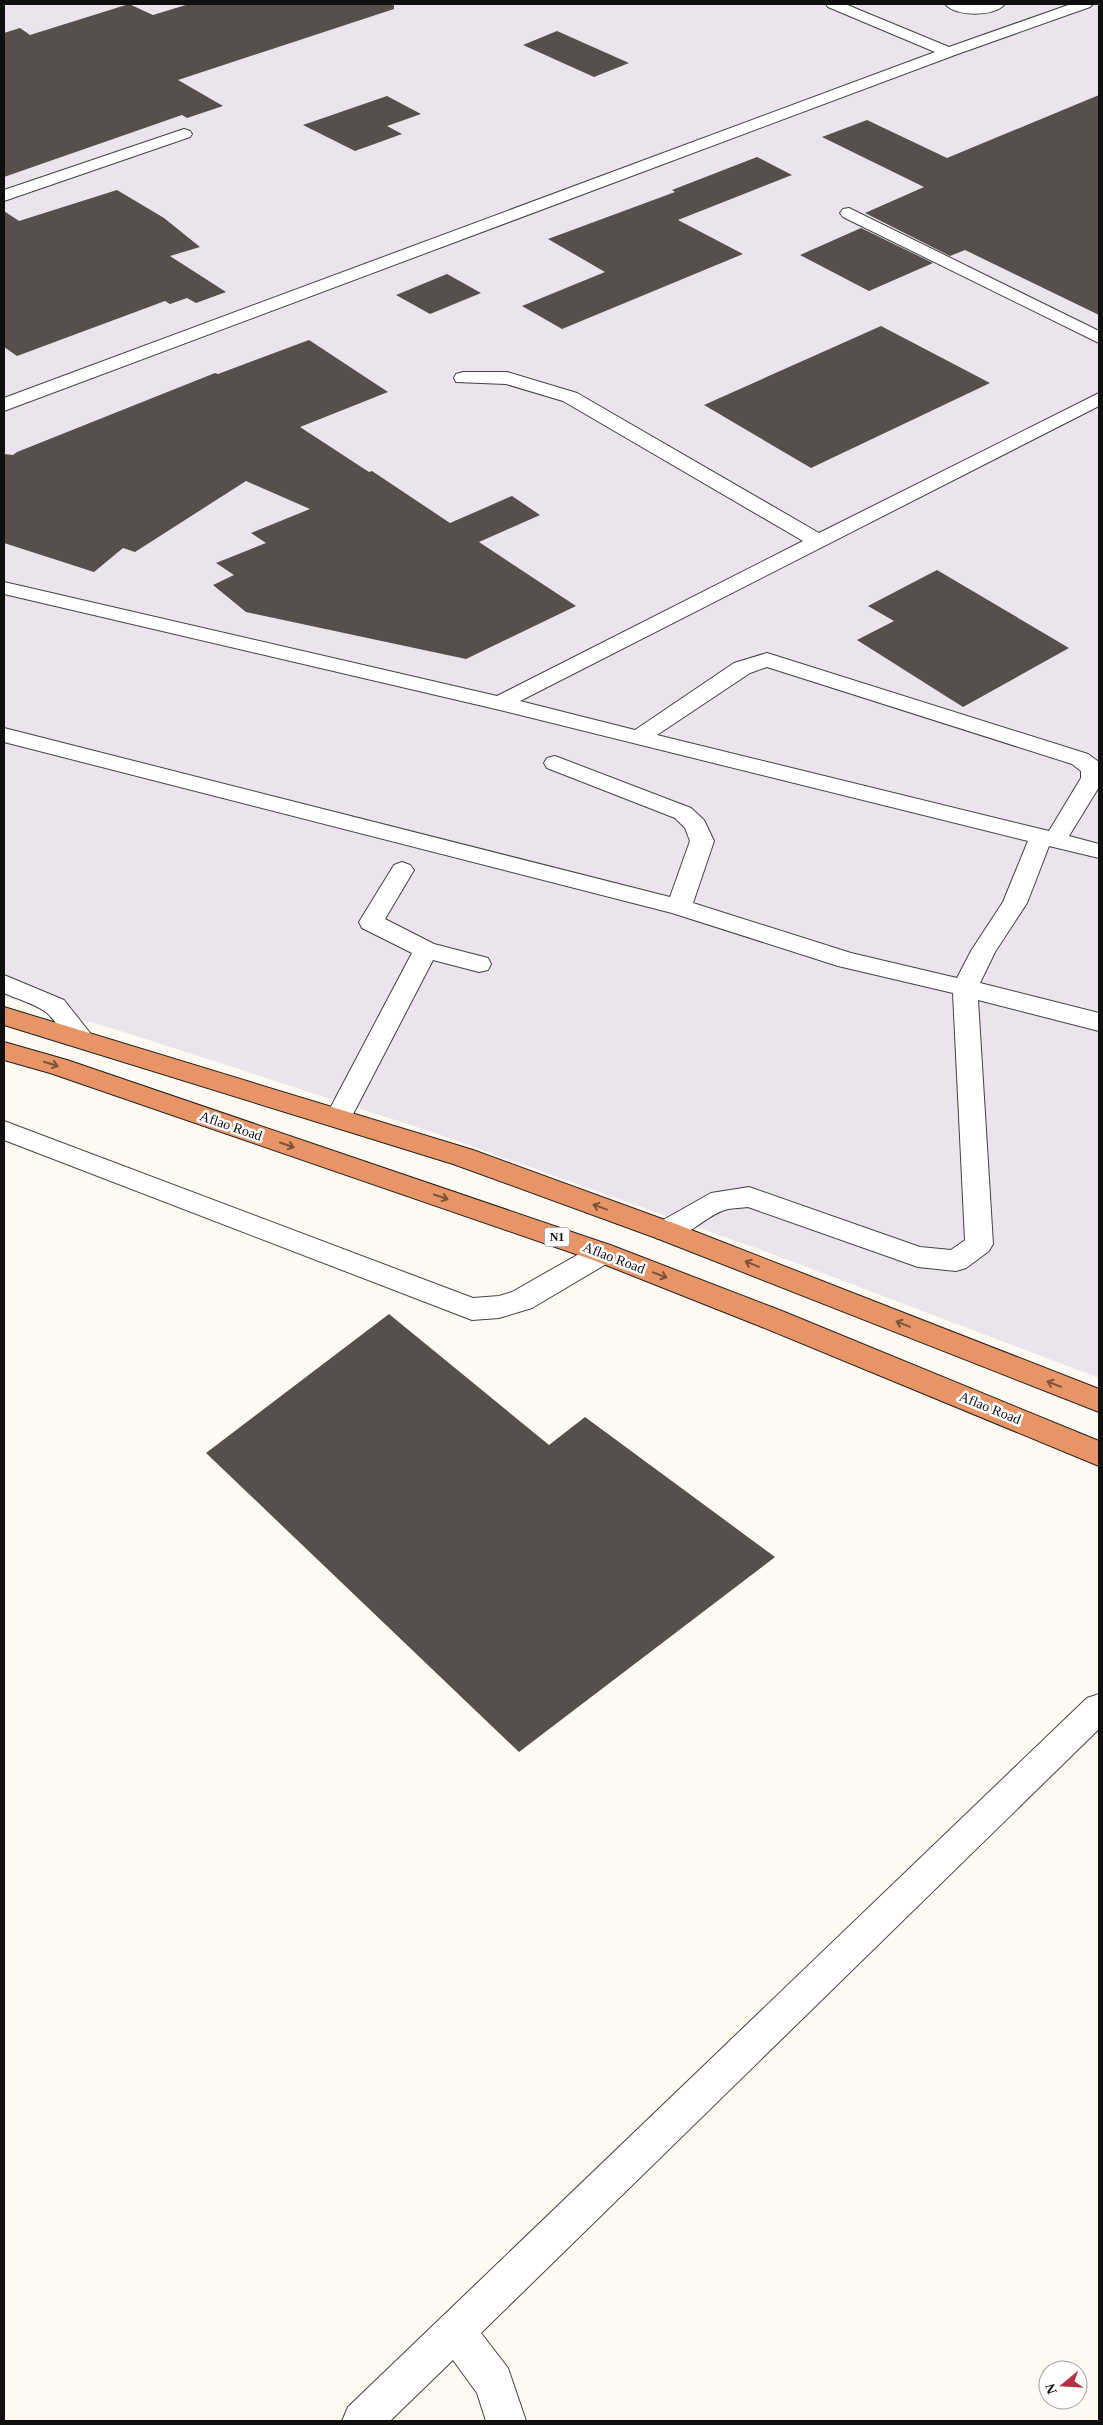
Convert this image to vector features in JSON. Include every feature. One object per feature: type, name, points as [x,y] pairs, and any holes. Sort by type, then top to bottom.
[{"type":"highway","points":[[4,1016],[81,1038],[463,1157],[666,1231],[1099,1402]]},
{"type":"highway","name":"Aflao Road","points":[[4,1051],[58,1066],[603,1253],[772,1319],[1099,1454]]},
{"type":"street","points":[[833,4],[949,52]]},
{"type":"street","points":[[953,4],[968,10],[978,11],[997,4]]},
{"type":"street","points":[[4,405],[949,52],[1085,4]]},
{"type":"street","points":[[4,196],[184,134]]},
{"type":"street","points":[[849,213],[1099,338]]},
{"type":"street","points":[[463,378],[507,378],[570,397],[818,541]]},
{"type":"street","points":[[500,703],[1099,399]]},
{"type":"street","points":[[4,588],[500,703],[1099,851]]},
{"type":"street","points":[[639,737],[742,668],[767,660],[1093,762],[1093,778],[1048,838],[1015,902],[983,951],[965,988],[979,1244],[956,1262],[918,1257],[749,1197],[721,1200],[666,1231]]},
{"type":"street","points":[[4,735],[679,907],[847,960],[1099,1022]]},
{"type":"street","points":[[555,763],[683,813],[696,825],[702,841],[679,907]]},
{"type":"street","points":[[402,870],[371,922],[426,950],[478,964]]},
{"type":"street","points":[[338,1118],[426,950]]},
{"type":"street","points":[[4,983],[56,1006],[81,1038]]},
{"type":"street","points":[[4,1130],[472,1309],[499,1307],[522,1300],[603,1253]]},
{"type":"street","points":[[362,2421],[1099,1708]]},
{"type":"street","points":[[455,2332],[494,2382],[506,2421]]},
{"type":"shaded area","points":[[4,4],[1099,4],[1099,1378],[767,1252],[432,1132],[124,1032],[4,997]]},
{"type":"building","points":[[129,4],[153,15],[189,4],[394,4],[394,9],[178,80],[223,106],[187,118],[182,115],[4,177],[4,33],[20,28],[30,35]]},
{"type":"building","points":[[557,31],[629,63],[594,77],[523,45]]},
{"type":"building","points":[[1099,95],[1099,315],[965,250],[950,256],[865,213],[924,187],[822,137],[867,120],[947,158]]},
{"type":"building","points":[[387,96],[421,114],[387,126],[402,134],[355,151],[303,125]]},
{"type":"building","points":[[757,157],[792,175],[678,220],[743,254],[562,329],[522,306],[605,272],[548,239],[675,192],[672,190]]},
{"type":"building","points":[[117,190],[164,218],[200,247],[170,256],[226,292],[196,303],[187,298],[170,304],[165,301],[17,356],[4,347],[4,211],[19,221]]},
{"type":"building","points":[[861,228],[933,263],[869,291],[800,255]]},
{"type":"building","points":[[447,274],[481,293],[430,314],[396,295]]},
{"type":"building","points":[[881,326],[990,383],[811,468],[704,405]]},
{"type":"building","points":[[309,340],[388,392],[300,427],[369,472],[372,471],[450,523],[512,496],[540,515],[479,542],[576,606],[466,659],[246,612],[213,585],[234,575],[216,563],[266,543],[251,533],[310,509],[246,481],[135,552],[123,548],[94,572],[4,543],[4,454],[13,455],[215,373],[218,374]]},
{"type":"building","points":[[937,570],[1069,648],[963,707],[857,640],[894,621],[868,606]]},
{"type":"building","points":[[389,1314],[549,1445],[585,1417],[775,1557],[519,1752],[206,1453]]}]
